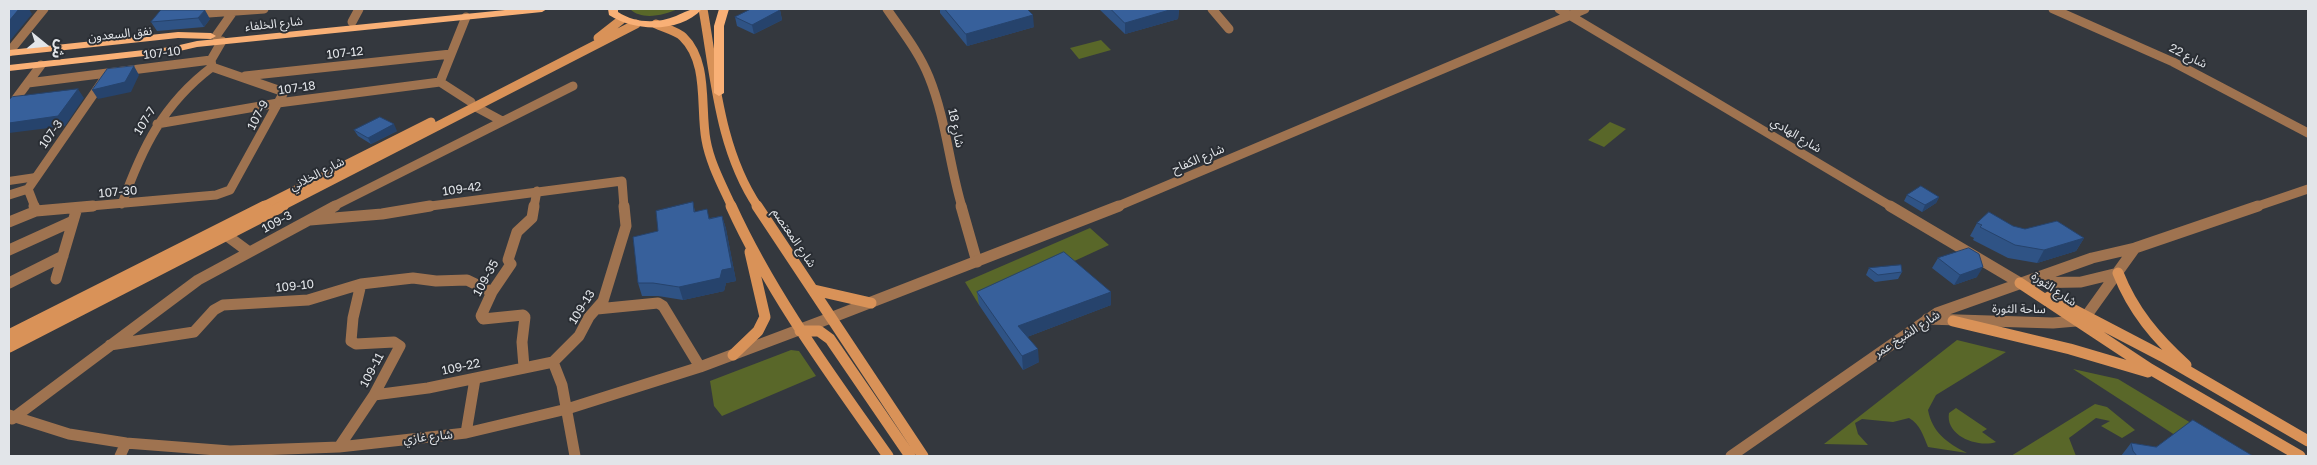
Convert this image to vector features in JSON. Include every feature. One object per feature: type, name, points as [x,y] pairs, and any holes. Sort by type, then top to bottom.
[{"type":"main road","name":"شارع الخلفاء","points":[[9,68],[171,50],[219,39],[352,22],[542,9]]},
{"type":"main road","points":[[613,9],[613,13],[621,20],[636,24],[656,24],[675,20],[697,9]]},
{"type":"main road","name":"شارع المعتصم","points":[[704,9],[726,140],[750,194],[923,456]]},
{"type":"main road","points":[[719,93],[719,26],[724,9]]},
{"type":"main road","name":"شارع الخلفاء","points":[[9,53],[178,35],[219,39],[463,13]]},
{"type":"main road","name":"شارع الخلاني","points":[[9,347],[226,235],[600,37],[621,20]]},
{"type":"main road","name":"شارع الخلاني","points":[[9,335],[636,24]]},
{"type":"main road","points":[[656,24],[682,36],[692,48],[698,62],[706,140],[715,172],[748,241],[800,330],[888,456]]},
{"type":"main road","name":"نفق السعدون","points":[[9,58],[204,37]]},
{"type":"main road","name":"نفق السعدون","points":[[9,63],[193,45]]},
{"type":"main road","points":[[733,355],[758,331],[765,317],[748,241]]},
{"type":"main road","points":[[2118,273],[2132,306],[2148,328],[2204,380]]},
{"type":"main road","name":"شارع الثورة","points":[[2020,283],[2082,318],[2204,380],[2308,441]]},
{"type":"main road","points":[[814,290],[871,304]]},
{"type":"main road","name":"شارع الثورة","points":[[2082,318],[2162,376],[2300,456]]},
{"type":"main road","points":[[1953,321],[2115,361],[2162,376]]},
{"type":"main road","points":[[800,330],[819,331],[830,339],[910,456]]},
{"type":"street","points":[[9,53],[44,9]]},
{"type":"street","points":[[194,12],[264,9]]},
{"type":"street","points":[[352,22],[359,9]]},
{"type":"street","name":"شارع 18","points":[[887,9],[923,64],[942,114],[956,189],[978,262]]},
{"type":"street","points":[[1212,9],[1229,29]]},
{"type":"street","name":"شارع الهادي","points":[[1559,9],[2020,283]]},
{"type":"street","name":"شارع الكفاح","points":[[833,317],[871,304],[1118,206],[1585,9]]},
{"type":"street","name":"شارع 22","points":[[2053,9],[2173,62],[2308,133]]},
{"type":"street","points":[[211,64],[219,39],[234,10]]},
{"type":"street","points":[[463,13],[451,54],[440,82],[502,121]]},
{"type":"street","name":"107-12","points":[[241,76],[451,54]]},
{"type":"street","name":"107-10","points":[[28,83],[108,73],[211,64]]},
{"type":"street","name":"107-9","points":[[211,64],[283,90],[284,92],[230,190]]},
{"type":"street","name":"107-7","points":[[122,204],[133,172],[157,124],[188,85],[211,64]]},
{"type":"street","points":[[9,108],[41,65]]},
{"type":"street","name":"107-3","points":[[28,189],[108,73]]},
{"type":"street","name":"107-18","points":[[157,124],[278,103],[440,82]]},
{"type":"street","name":"109-3","points":[[11,418],[177,294],[307,220],[573,86]]},
{"type":"street","points":[[9,181],[36,177]]},
{"type":"street","name":"109-42","points":[[307,220],[382,214],[620,180]]},
{"type":"street","name":"109-13","points":[[553,362],[579,336],[589,317],[603,301],[626,226],[623,183],[620,180]]},
{"type":"street","points":[[9,195],[28,189],[36,211]]},
{"type":"street","name":"شارع الشيخ عمر","points":[[1731,456],[1926,319],[1938,313],[2092,258],[2135,248],[2308,189]]},
{"type":"street","name":"107-30","points":[[9,222],[36,211],[216,195],[230,190]]},
{"type":"street","name":"109-35","points":[[524,368],[522,342],[525,317],[522,315],[481,318],[492,292],[511,264],[508,260],[517,232],[532,218],[537,191]]},
{"type":"street","points":[[56,279],[76,208]]},
{"type":"street","points":[[9,250],[73,221]]},
{"type":"street","points":[[226,235],[249,252]]},
{"type":"street","points":[[2082,318],[2118,273],[2135,248]]},
{"type":"street","points":[[9,283],[63,256]]},
{"type":"street","points":[[2020,283],[2070,284],[2101,279],[2118,273]]},
{"type":"street","name":"109-10","points":[[109,345],[194,332],[200,328],[214,308],[223,305],[308,300],[331,295],[361,284],[413,278],[436,281],[467,280],[492,292]]},
{"type":"street","name":"109-11","points":[[339,446],[374,395],[400,346],[394,342],[356,344],[350,341],[361,284]]},
{"type":"street","points":[[597,309],[658,302],[663,306],[700,368]]},
{"type":"street","name":"شارع غازي","points":[[11,418],[69,434],[126,442],[248,454],[287,453],[466,433],[567,409],[700,368],[833,317]]},
{"type":"street","name":"ساحة الثورة","points":[[1926,319],[2053,323],[2082,318]]},
{"type":"street","points":[[553,362],[562,384],[576,456]]},
{"type":"street","name":"109-22","points":[[374,395],[475,379],[553,362]]},
{"type":"street","points":[[466,433],[475,379]]},
{"type":"street","points":[[120,456],[126,442]]},
{"type":"green space","points":[[630,9],[678,9],[660,15],[647,16],[635,13]]},
{"type":"green space","points":[[1101,40],[1111,50],[1079,59],[1070,48]]},
{"type":"green space","points":[[1610,122],[1626,129],[1604,147],[1588,140]]},
{"type":"green space","points":[[1090,228],[1109,245],[979,305],[965,282]]},
{"type":"green space","points":[[1957,340],[2006,352],[1936,395],[1928,410],[1933,425],[1941,436],[1967,453],[1928,447],[1919,427],[1909,418],[1893,422],[1862,419],[1855,423],[1858,434],[1868,445],[1824,444]]},
{"type":"green space","points":[[791,350],[799,351],[816,376],[722,416],[714,406],[710,381]]},
{"type":"green space","points":[[2073,369],[2118,379],[2206,432],[2178,437]]},
{"type":"green space","points":[[2095,404],[2107,407],[2135,430],[2122,438],[2101,426],[2110,421],[2096,418],[2069,438],[2076,456],[2011,456]]},
{"type":"green space","points":[[1956,408],[1987,429],[1982,432],[1996,442],[1972,442],[1957,434],[1949,421],[1949,413]]},
{"type":"building","points":[[9,9],[19,9],[9,21]]},
{"type":"building","points":[[751,9],[780,10],[752,25],[735,17]]},
{"type":"building","points":[[945,9],[1027,9],[1033,15],[966,34]]},
{"type":"building","points":[[1111,9],[1173,9],[1125,23]]},
{"type":"building","points":[[161,10],[205,10],[198,18],[151,22]]},
{"type":"building","points":[[134,66],[125,82],[92,90],[107,69]]},
{"type":"building","points":[[78,89],[58,116],[9,123],[9,100],[12,97]]},
{"type":"building","points":[[380,117],[394,124],[368,138],[354,130]]},
{"type":"building","points":[[1921,186],[1939,197],[1925,205],[1907,195]]},
{"type":"building","points":[[693,202],[694,212],[707,209],[709,219],[722,216],[732,268],[722,270],[720,278],[679,287],[638,283],[633,237],[658,231],[656,211]]},
{"type":"building","points":[[1989,212],[2013,226],[2025,229],[2057,221],[2084,238],[2044,250],[2015,245],[1980,227],[1982,225],[1977,223]]},
{"type":"building","points":[[1969,248],[1979,254],[1983,267],[1960,275],[1938,258]]},
{"type":"building","points":[[1064,252],[1111,292],[1018,326],[1038,349],[1022,356],[977,292]]},
{"type":"building","points":[[1901,265],[1902,272],[1878,275],[1869,268]]},
{"type":"building","points":[[2193,420],[2253,456],[2137,456],[2133,451],[2131,443],[2156,447]]}]
